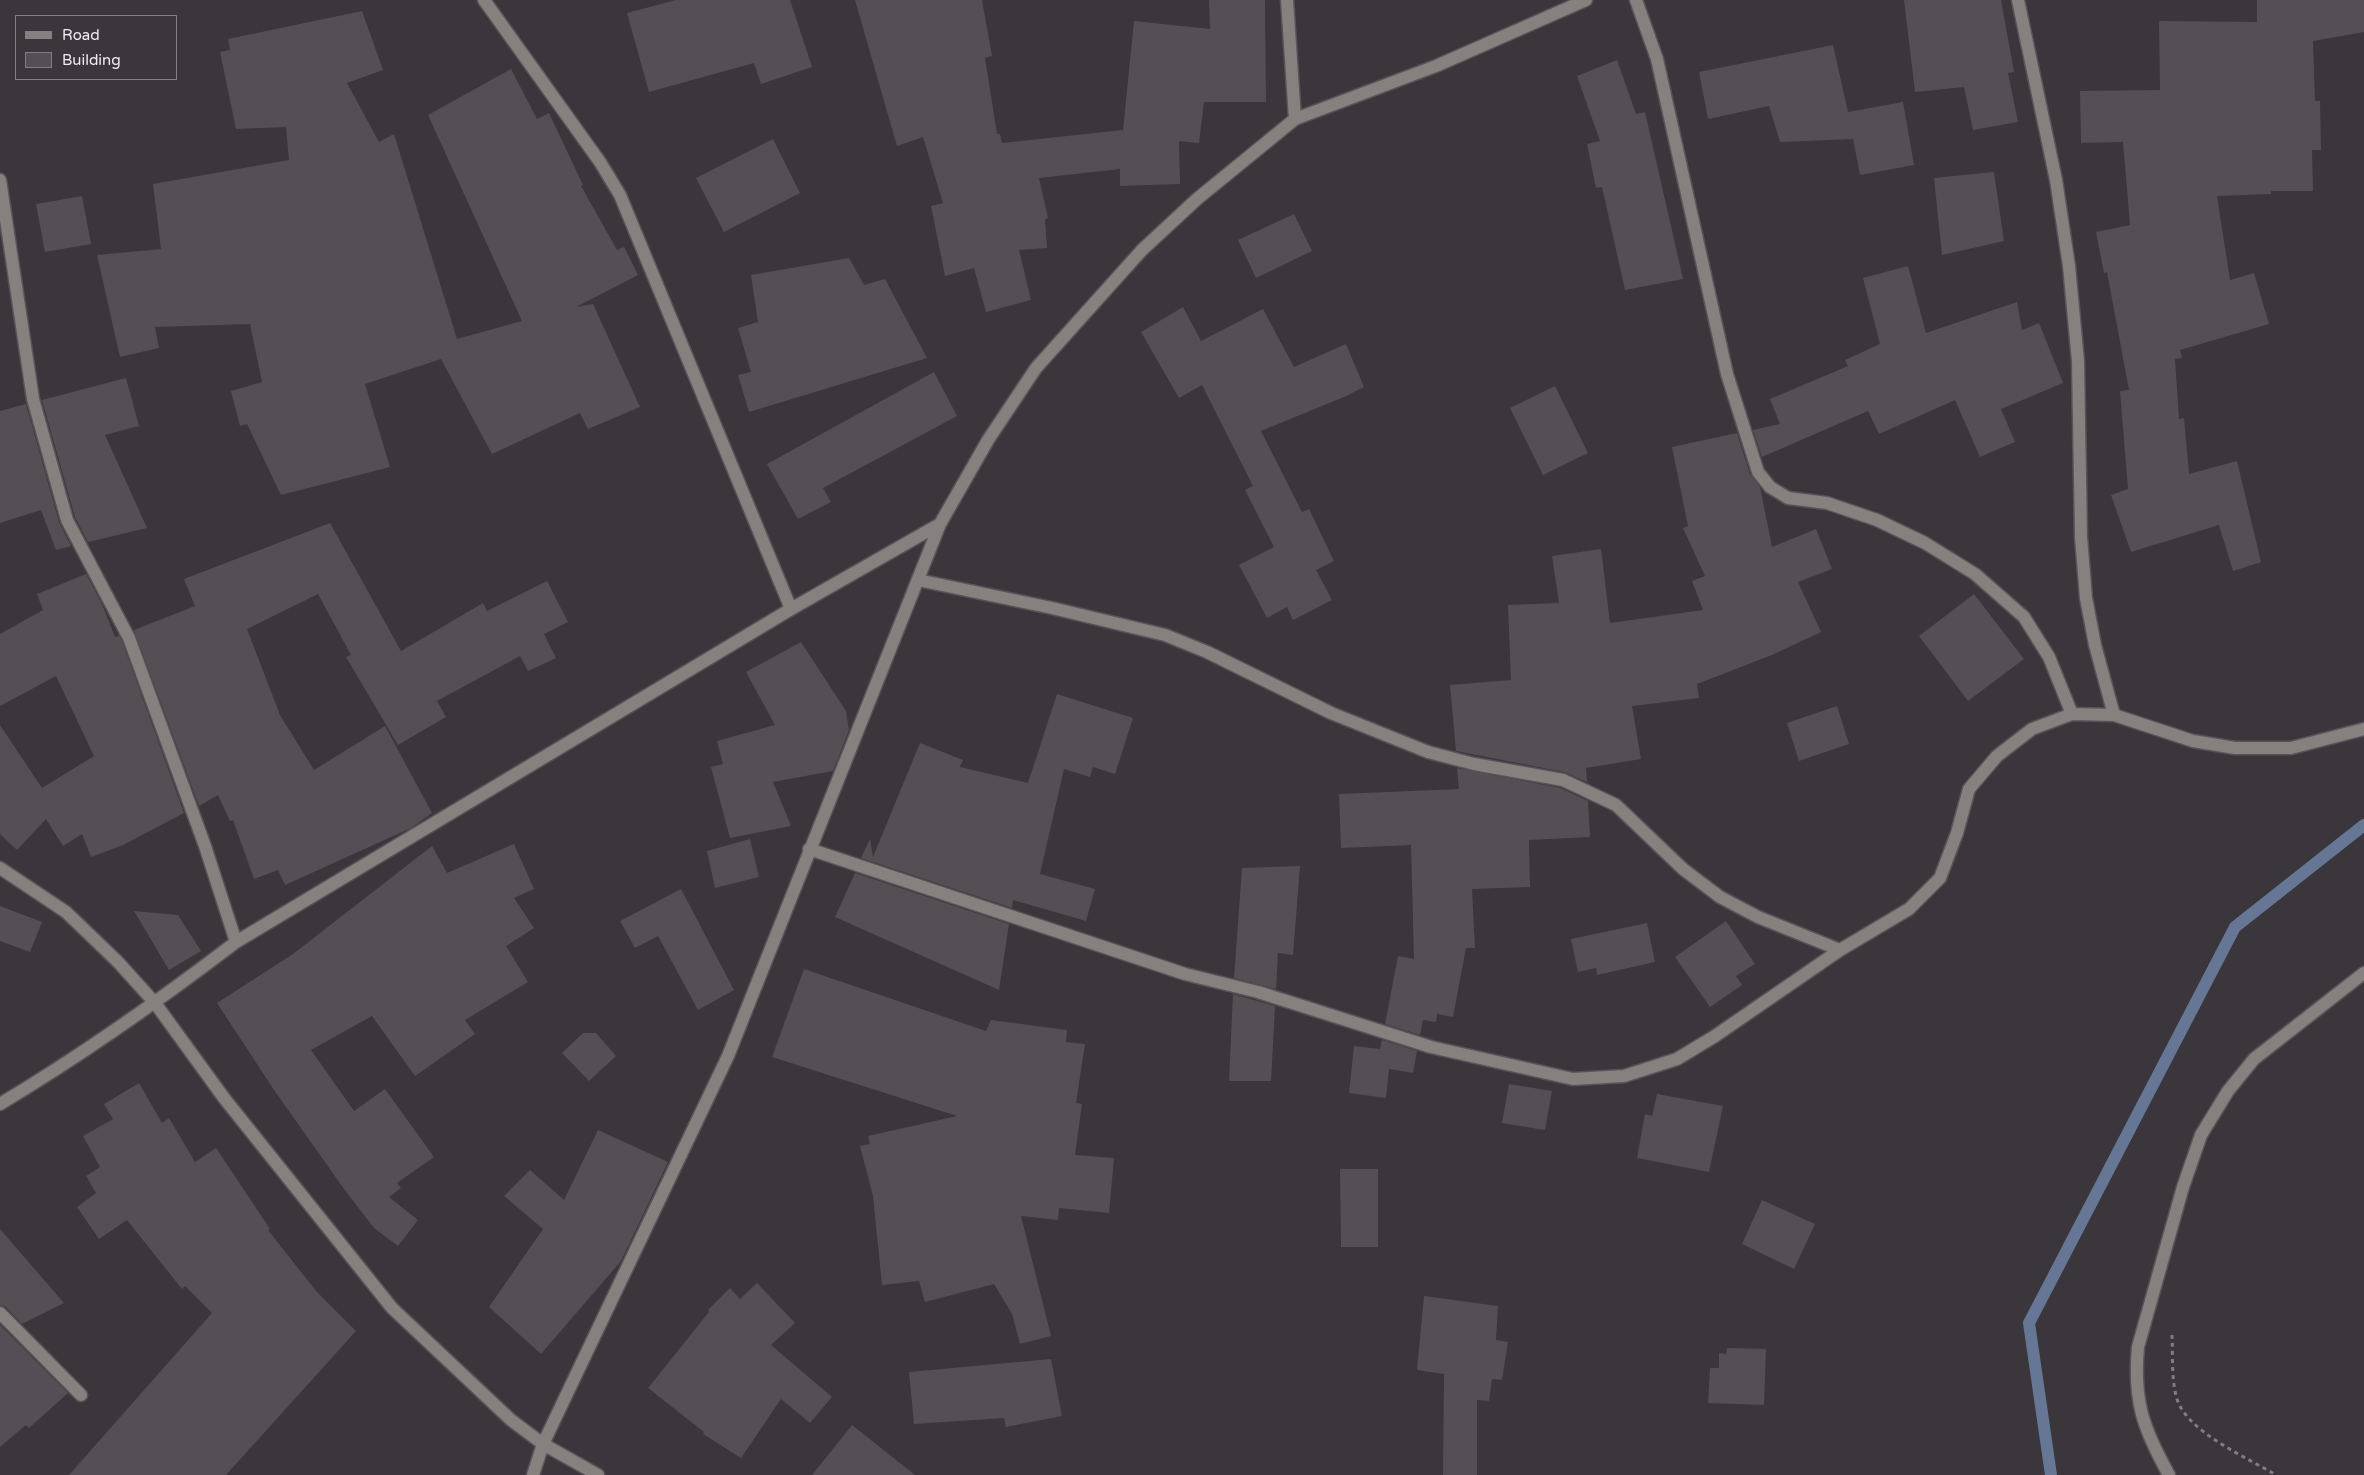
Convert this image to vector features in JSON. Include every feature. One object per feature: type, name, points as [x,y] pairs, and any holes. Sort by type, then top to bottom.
[{"type":"street","points":[[484,0],[583,139],[620,195],[791,609]]},
{"type":"street","points":[[1287,0],[1295,119]]},
{"type":"street","points":[[533,1475],[543,1444],[728,1056],[940,524],[988,440],[1036,368],[1142,250],[1197,199],[1295,119],[1436,66],[1586,0]]},
{"type":"street","points":[[1636,0],[1658,60],[1727,374],[1758,472],[1770,487],[1788,498],[1827,503],[1877,520],[1925,543],[1975,574],[2024,617],[2049,657],[2072,714]]},
{"type":"street","points":[[2018,0],[2056,180],[2069,266],[2078,361],[2081,537],[2086,598],[2095,645],[2114,715]]},
{"type":"street","points":[[0,180],[33,399],[67,520],[128,638],[206,846],[236,942]]},
{"type":"street","points":[[0,1104],[52,1073],[155,1003],[236,942],[791,609],[940,524]]},
{"type":"street","points":[[918,580],[1052,608],[1165,635],[1207,652],[1331,713],[1412,746],[1474,764],[1564,780],[1616,805],[1684,868],[1720,897],[1758,917],[1840,950]]},
{"type":"street","points":[[809,849],[1185,974],[1258,992],[1432,1047],[1573,1079],[1624,1076],[1677,1058],[1715,1036],[1840,950],[1910,909],[1940,878],[1957,833],[1969,789],[1997,756],[2032,729],[2072,714],[2114,715],[2193,741],[2235,748],[2291,748],[2364,729]]},
{"type":"street","points":[[0,868],[66,912],[118,962],[155,1003],[224,1098],[392,1308],[511,1420],[543,1444],[598,1475]]},
{"type":"street","points":[[2169,1475],[2145,1429],[2138,1402],[2136,1370],[2138,1347],[2183,1187],[2201,1135],[2228,1092],[2254,1059],[2364,973]]},
{"type":"street","points":[[0,1313],[80,1395]]},
{"type":"path","points":[[2172,1333],[2174,1386],[2178,1402],[2186,1414],[2207,1435],[2276,1475]]},
{"type":"building","points":[[676,0],[790,0],[812,67],[761,84],[754,63],[649,92],[627,13]]},
{"type":"building","points":[[855,0],[982,0],[992,56],[985,58],[997,134],[1000,134],[1002,143],[1123,130],[1134,21],[1210,29],[1209,0],[1265,0],[1266,102],[1204,102],[1199,143],[1179,141],[1180,184],[1120,186],[1120,169],[1039,178],[1048,218],[1045,219],[1047,248],[1019,250],[1031,300],[986,312],[974,268],[945,276],[931,206],[943,203],[923,137],[897,146]]},
{"type":"building","points":[[1904,0],[2001,0],[2014,72],[2008,73],[2018,122],[1973,130],[1964,87],[1915,92]]},
{"type":"building","points":[[2257,0],[2364,0],[2364,32],[2313,41],[2315,101],[2320,101],[2321,150],[2312,150],[2313,191],[2271,191],[2271,194],[2217,196],[2230,280],[2254,273],[2269,324],[2180,350],[2182,358],[2175,359],[2179,419],[2184,418],[2189,474],[2237,461],[2261,562],[2233,571],[2219,525],[2131,552],[2111,495],[2128,489],[2120,391],[2129,390],[2107,272],[2104,273],[2096,232],[2130,225],[2123,142],[2081,143],[2080,91],[2160,90],[2159,21],[2257,22]]},
{"type":"building","points":[[362,11],[383,70],[347,83],[379,142],[394,134],[457,339],[522,321],[428,115],[511,69],[537,119],[549,113],[583,185],[581,186],[617,250],[624,247],[638,275],[576,307],[593,304],[640,407],[588,429],[580,413],[492,454],[441,359],[365,384],[390,467],[281,495],[247,424],[240,426],[231,391],[262,382],[250,324],[155,327],[159,348],[120,357],[97,255],[161,249],[153,184],[289,160],[286,127],[236,129],[220,52],[230,50],[228,39]]},
{"type":"building","points":[[1833,45],[1848,112],[1903,102],[1914,165],[1860,175],[1853,139],[1780,142],[1769,106],[1708,119],[1699,72]]},
{"type":"building","points":[[1617,60],[1636,114],[1645,112],[1683,279],[1625,290],[1602,187],[1596,188],[1587,144],[1600,141],[1577,76]]},
{"type":"building","points":[[773,139],[800,193],[724,232],[696,178]]},
{"type":"building","points":[[1994,172],[2004,241],[1942,255],[1934,178]]},
{"type":"building","points":[[82,196],[91,244],[45,252],[36,204]]},
{"type":"building","points":[[1294,214],[1312,251],[1256,278],[1238,240]]},
{"type":"building","points":[[849,258],[864,285],[885,279],[927,358],[749,412],[738,375],[751,372],[738,328],[758,322],[751,275]]},
{"type":"building","points":[[1908,266],[1926,333],[2017,302],[2022,330],[2039,323],[2063,383],[2001,409],[2015,442],[1980,457],[1955,400],[1879,434],[1868,411],[1762,457],[1753,430],[1780,424],[1770,399],[1848,366],[1845,360],[1880,344],[1863,278]]},
{"type":"building","points":[[1183,307],[1201,341],[1263,309],[1294,367],[1346,344],[1364,387],[1261,431],[1302,512],[1309,509],[1334,561],[1316,570],[1332,600],[1293,620],[1287,607],[1267,618],[1239,565],[1274,547],[1245,490],[1253,486],[1202,385],[1179,398],[1141,332]]},
{"type":"building","points":[[934,372],[957,416],[823,488],[831,502],[798,519],[767,464]]},
{"type":"building","points":[[126,378],[139,426],[105,435],[147,528],[88,542],[75,517],[42,400]]},
{"type":"building","points":[[1555,386],[1588,453],[1543,475],[1510,408]]},
{"type":"building","points":[[26,404],[59,522],[71,546],[56,550],[41,510],[0,523],[0,411]]},
{"type":"building","points":[[1737,433],[1750,474],[1760,487],[1772,547],[1816,529],[1832,569],[1798,582],[1821,632],[1772,655],[1697,684],[1699,698],[1632,706],[1641,759],[1586,768],[1587,782],[1564,772],[1456,751],[1450,685],[1511,680],[1508,605],[1559,603],[1552,556],[1601,549],[1610,623],[1703,610],[1692,581],[1705,576],[1683,528],[1688,526],[1672,447]]},
{"type":"building","points":[[330,523],[401,651],[483,603],[487,611],[547,581],[568,622],[544,634],[556,658],[528,671],[520,656],[437,701],[446,717],[398,745],[346,657],[351,655],[318,594],[247,629],[280,715],[314,770],[385,726],[432,813],[411,828],[285,885],[278,870],[254,879],[233,820],[230,821],[218,795],[199,806],[134,630],[195,606],[184,579]]},
{"type":"building","points":[[86,574],[102,604],[115,637],[119,636],[122,641],[184,813],[123,845],[91,857],[82,834],[63,846],[46,819],[17,850],[0,834],[0,725],[42,788],[94,756],[56,676],[0,706],[0,634],[43,610],[37,594]]},
{"type":"building","points":[[1974,594],[2024,659],[1968,701],[1919,636]]},
{"type":"building","points":[[801,642],[846,711],[849,730],[833,771],[773,782],[791,826],[730,838],[711,767],[723,764],[717,741],[775,725],[746,672]]},
{"type":"building","points":[[1057,694],[1133,718],[1115,774],[1093,767],[1090,777],[1064,769],[1040,874],[1095,889],[1086,921],[1013,900],[1012,908],[861,858],[870,839],[873,857],[920,743],[963,760],[960,767],[1028,783]]},
{"type":"building","points":[[1837,706],[1849,744],[1799,761],[1787,723]]},
{"type":"building","points":[[1457,768],[1560,788],[1588,801],[1590,837],[1529,840],[1530,887],[1472,889],[1475,948],[1466,948],[1453,1017],[1437,1014],[1436,1022],[1423,1020],[1420,1035],[1385,1024],[1398,956],[1414,959],[1411,845],[1341,848],[1339,794],[1459,789]]},
{"type":"building","points":[[750,839],[759,877],[715,888],[707,851]]},
{"type":"building","points":[[514,844],[534,889],[514,898],[534,928],[506,946],[528,982],[465,1020],[475,1034],[415,1076],[372,1016],[311,1050],[354,1111],[385,1089],[434,1157],[397,1183],[401,1188],[389,1197],[418,1220],[398,1246],[374,1228],[344,1189],[274,1090],[217,1003],[293,954],[432,846],[447,873]]},
{"type":"building","points":[[1300,866],[1293,955],[1278,953],[1276,989],[1234,978],[1242,868]]},
{"type":"building","points":[[855,873],[1009,924],[999,990],[835,917]]},
{"type":"building","points":[[681,889],[734,990],[698,1010],[658,936],[635,948],[620,921]]},
{"type":"building","points":[[0,906],[42,922],[30,952],[0,941]]},
{"type":"building","points":[[134,911],[178,915],[201,951],[169,970]]},
{"type":"building","points":[[1726,921],[1755,964],[1736,976],[1742,985],[1710,1007],[1675,957]]},
{"type":"building","points":[[1647,923],[1655,962],[1597,975],[1596,968],[1578,972],[1571,939]]},
{"type":"building","points":[[804,969],[986,1031],[991,1020],[1067,1030],[1066,1042],[1085,1044],[1076,1103],[1082,1104],[1075,1155],[1114,1158],[1109,1213],[1059,1208],[1058,1220],[1021,1216],[1051,1336],[1020,1344],[1012,1314],[994,1284],[925,1302],[919,1281],[882,1285],[873,1196],[860,1146],[870,1144],[868,1136],[957,1116],[772,1057]]},
{"type":"building","points":[[1233,994],[1275,1006],[1271,1081],[1229,1081]]},
{"type":"building","points":[[583,1033],[596,1033],[616,1056],[589,1081],[562,1053]]},
{"type":"building","points":[[1382,1040],[1417,1051],[1413,1073],[1389,1069],[1386,1098],[1349,1093],[1354,1046],[1380,1049]]},
{"type":"building","points":[[139,1083],[162,1123],[169,1118],[195,1162],[216,1148],[270,1229],[268,1230],[316,1291],[356,1331],[226,1475],[69,1475],[212,1313],[185,1286],[182,1289],[127,1220],[99,1239],[77,1207],[96,1193],[86,1176],[100,1167],[83,1136],[113,1119],[104,1104]]},
{"type":"building","points":[[1509,1084],[1552,1091],[1545,1130],[1502,1123]]},
{"type":"building","points":[[1657,1094],[1723,1106],[1709,1172],[1637,1158],[1645,1114],[1652,1116]]},
{"type":"building","points":[[598,1130],[668,1162],[621,1261],[541,1354],[489,1307],[543,1229],[504,1196],[530,1170],[564,1200]]},
{"type":"building","points":[[1340,1169],[1378,1169],[1378,1247],[1341,1247]]},
{"type":"building","points":[[1762,1200],[1815,1224],[1794,1269],[1742,1244]]},
{"type":"building","points":[[0,1229],[64,1303],[22,1324],[6,1307],[0,1305]]},
{"type":"building","points":[[757,1283],[795,1323],[771,1345],[832,1397],[810,1423],[781,1399],[741,1458],[703,1434],[704,1432],[648,1388],[709,1312],[708,1310],[730,1288],[740,1299]]},
{"type":"building","points":[[1424,1296],[1498,1306],[1496,1340],[1508,1342],[1502,1380],[1492,1379],[1489,1401],[1477,1400],[1477,1475],[1443,1475],[1444,1374],[1417,1370]]},
{"type":"building","points":[[0,1325],[68,1393],[29,1428],[26,1425],[0,1447]]},
{"type":"building","points":[[1727,1348],[1766,1349],[1764,1405],[1708,1403],[1710,1368],[1719,1368],[1719,1353],[1726,1354]]},
{"type":"building","points":[[1051,1359],[1062,1416],[1006,1427],[1004,1418],[914,1424],[909,1372]]},
{"type":"building","points":[[852,1425],[915,1475],[812,1475]]},
{"type":"waterway","points":[[2051,1475],[2029,1323],[2235,927],[2364,825]]}]
